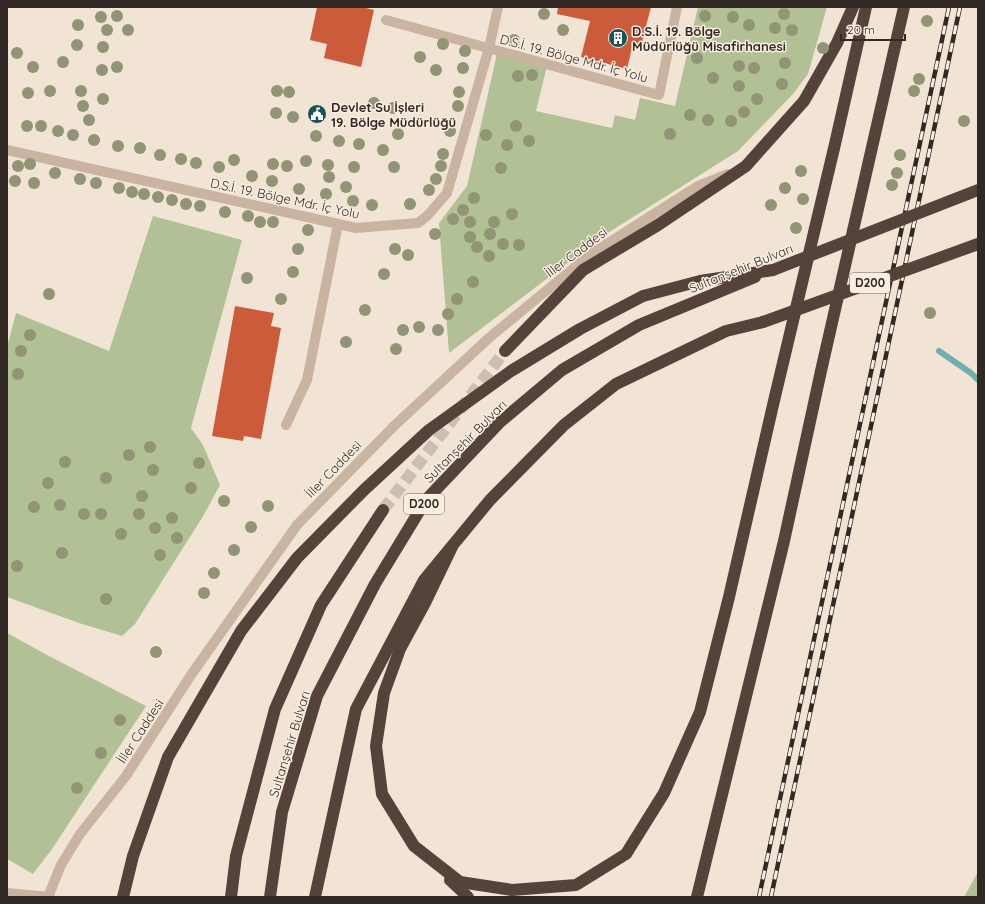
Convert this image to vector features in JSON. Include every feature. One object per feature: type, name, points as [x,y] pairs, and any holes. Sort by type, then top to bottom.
[{"type":"highway","points":[[505,352],[583,270],[658,225],[746,166],[804,101],[837,43],[853,7]]},
{"type":"highway","points":[[425,856],[460,882],[512,890],[576,885],[626,854],[664,794],[700,712],[731,589],[774,398],[835,144],[866,7]]},
{"type":"highway","points":[[697,897],[784,541],[904,7]]},
{"type":"highway","name":"Sultanşehir Bulvarı","points":[[270,897],[282,812],[317,696],[375,584],[426,500],[499,423],[562,370],[639,326],[773,270],[978,190]]},
{"type":"highway","name":"D200","points":[[314,897],[356,709],[424,580],[490,500],[564,425],[616,384],[726,331],[763,322],[978,244]]},
{"type":"highway","points":[[123,897],[133,856],[168,757],[241,631],[297,558],[364,490],[429,430],[511,371],[580,329],[643,296],[700,282],[773,270]]},
{"type":"highway","points":[[231,897],[236,856],[275,709],[321,606],[383,510]]},
{"type":"highway","points":[[452,547],[397,656],[384,693],[376,746],[382,794],[414,846],[468,897]]},
{"type":"street","name":"D.S.İ. 19. Bölge Mdr. İç Yolu","points":[[7,150],[356,228],[418,223],[427,216],[447,193],[489,48],[498,7]]},
{"type":"street","name":"D.S.İ. 19. Bölge Mdr. İç Yolu","points":[[386,20],[660,94],[677,7]]},
{"type":"street","name":"İller Caddesi","points":[[49,897],[62,865],[80,834],[126,776],[191,675],[297,525],[394,426],[479,347],[591,254],[698,186],[746,166]]},
{"type":"street","points":[[286,425],[307,380],[338,224]]},
{"type":"street","points":[[7,893],[49,897]]},
{"type":"green space","points":[[698,7],[827,7],[808,74],[793,94],[738,151],[603,236],[449,353],[439,223],[467,186],[497,54],[547,66],[536,111],[612,128],[615,115],[635,120],[640,98],[675,106]]},
{"type":"green space","points":[[153,216],[242,240],[191,428],[203,445],[220,485],[202,518],[135,624],[122,636],[79,623],[7,597],[7,347],[16,313],[109,351]]},
{"type":"green space","points":[[7,633],[146,706],[52,849],[33,874],[7,860]]},
{"type":"green space","points":[[978,872],[978,897],[964,897]]},
{"type":"building","points":[[317,7],[362,7],[374,10],[361,67],[324,58],[327,44],[310,40]]},
{"type":"building","name":"D.S.İ. 19. Bölge Müdürlüğü Misafirhanesi","points":[[558,7],[651,7],[640,50],[632,48],[627,69],[581,57],[590,21],[557,14]]},
{"type":"building","points":[[235,306],[274,313],[271,326],[281,328],[261,439],[244,436],[243,441],[212,436]]},
{"type":"waterway","points":[[939,351],[971,373],[978,380]]},
{"type":"tunnel","points":[[383,510],[505,351]]},
{"type":"railway","points":[[759,897],[949,7]]},
{"type":"railway","points":[[771,897],[960,7]]},
{"type":"place","name":"D.S.İ. 19. Bölge Müdürlüğü Misafirhanesi","points":[[618,38]]},
{"type":"place","name":"Devlet Su İşleri 19. Bölge Müdürlüğü","points":[[317,114]]}]
